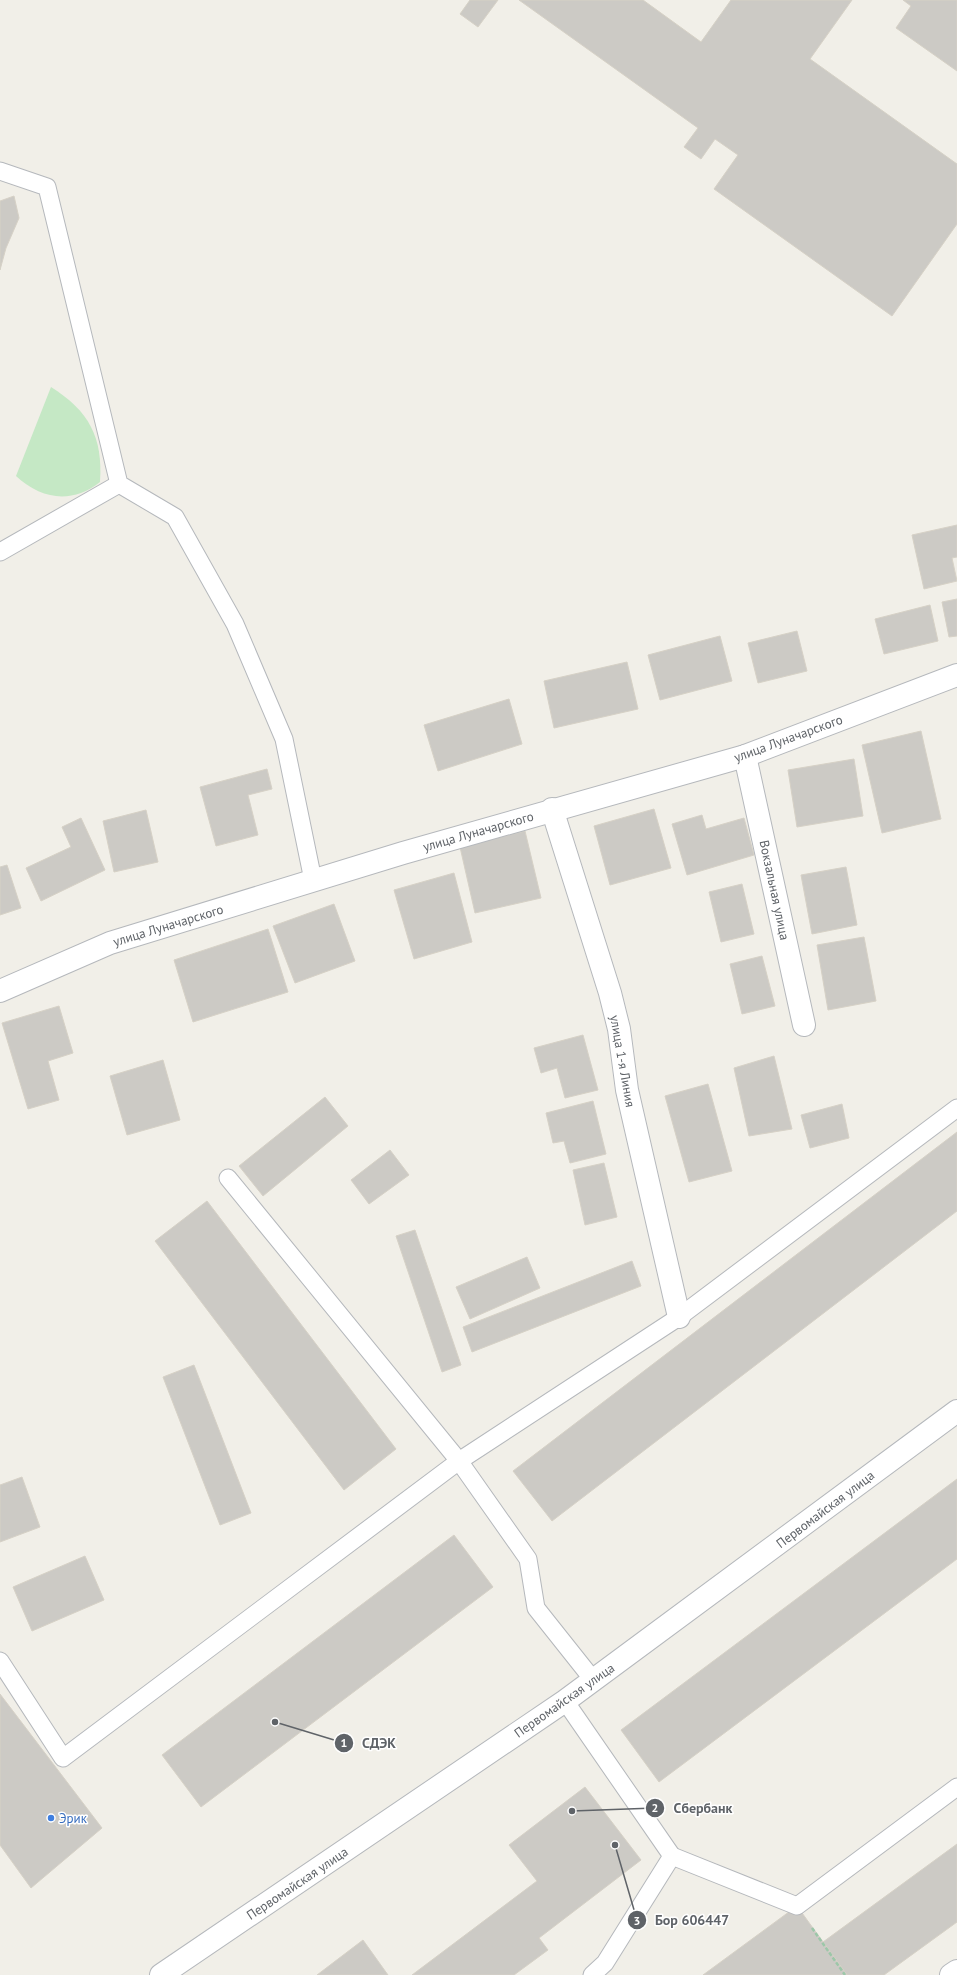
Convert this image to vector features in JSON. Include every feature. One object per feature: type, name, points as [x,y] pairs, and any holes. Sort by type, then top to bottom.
[{"type":"street","name":"улица Луначарского","points":[[0,991],[110,943],[313,880],[552,809],[745,756],[957,675]]},
{"type":"street","name":"Вокзальная улица","points":[[745,756],[804,1025]]},
{"type":"street","name":"улица 1-я Линия","points":[[552,809],[620,1029],[627,1090],[679,1317]]},
{"type":"street","name":"Первомайская улица","points":[[161,1975],[565,1702],[957,1411]]},
{"type":"street","points":[[951,1975],[957,1971]]},
{"type":"lane","points":[[0,171],[47,187],[119,484],[174,517],[235,624],[284,739],[313,880]]},
{"type":"lane","points":[[0,552],[119,484]]},
{"type":"lane","points":[[0,1662],[63,1758],[459,1461],[679,1317],[957,1108]]},
{"type":"lane","points":[[228,1178],[459,1461],[528,1559],[536,1608],[594,1680]]},
{"type":"lane","points":[[565,1702],[672,1856],[797,1906],[957,1787]]},
{"type":"lane","points":[[592,1975],[605,1963],[672,1856]]},
{"type":"path","points":[[797,1906],[845,1975]]},
{"type":"green space","points":[[51,387],[64,396],[84,416],[96,438],[99,452],[100,482],[79,494],[57,496],[47,494],[36,490],[16,476]]},
{"type":"building","points":[[470,0],[498,0],[478,27],[460,14]]},
{"type":"building","points":[[519,0],[643,0],[701,42],[731,0],[852,0],[810,59],[957,164],[957,224],[892,316],[714,189],[738,155],[715,139],[701,159],[684,147],[698,128]]},
{"type":"building","points":[[903,0],[957,0],[957,71],[896,28],[911,6]]},
{"type":"building","points":[[14,196],[19,218],[6,248],[0,270],[0,201]]},
{"type":"building","points":[[957,525],[957,557],[952,558],[957,581],[924,589],[912,535]]},
{"type":"building","points":[[957,599],[957,636],[949,637],[942,602]]},
{"type":"building","points":[[930,605],[938,641],[884,654],[875,619]]},
{"type":"building","points":[[797,631],[807,671],[758,683],[748,643]]},
{"type":"building","points":[[720,636],[732,681],[660,700],[648,655]]},
{"type":"building","points":[[627,662],[638,709],[554,728],[544,681]]},
{"type":"building","points":[[509,699],[522,744],[438,771],[424,725]]},
{"type":"building","points":[[921,731],[941,819],[882,833],[862,745]]},
{"type":"building","points":[[854,759],[863,816],[797,827],[788,770]]},
{"type":"building","points":[[267,769],[272,789],[248,795],[258,835],[216,846],[200,787]]},
{"type":"building","points":[[654,809],[671,868],[610,885],[594,826]]},
{"type":"building","points":[[146,810],[158,862],[114,872],[103,821]]},
{"type":"building","points":[[702,815],[706,829],[744,818],[754,855],[687,875],[672,824]]},
{"type":"building","points":[[81,818],[105,870],[41,901],[26,868],[71,847],[62,827]]},
{"type":"building","points":[[525,831],[541,898],[475,913],[460,847]]},
{"type":"building","points":[[7,865],[21,908],[0,915],[0,867]]},
{"type":"building","points":[[846,867],[857,925],[812,934],[801,875]]},
{"type":"building","points":[[454,873],[472,942],[414,959],[394,890]]},
{"type":"building","points":[[742,884],[754,934],[721,942],[709,892]]},
{"type":"building","points":[[334,904],[355,961],[295,983],[273,926]]},
{"type":"building","points":[[268,929],[288,992],[193,1022],[174,960]]},
{"type":"building","points":[[864,937],[876,1001],[828,1010],[817,945]]},
{"type":"building","points":[[762,956],[775,1006],[742,1014],[730,964]]},
{"type":"building","points":[[59,1006],[73,1053],[48,1061],[59,1100],[28,1109],[2,1023]]},
{"type":"building","points":[[583,1035],[598,1090],[565,1098],[557,1068],[541,1073],[534,1048]]},
{"type":"building","points":[[774,1056],[792,1129],[749,1136],[734,1068]]},
{"type":"building","points":[[163,1060],[180,1120],[127,1135],[110,1076]]},
{"type":"building","points":[[708,1084],[732,1171],[689,1182],[665,1096]]},
{"type":"building","points":[[325,1097],[348,1126],[263,1196],[239,1166]]},
{"type":"building","points":[[593,1101],[606,1154],[570,1163],[564,1141],[553,1143],[546,1113]]},
{"type":"building","points":[[842,1104],[849,1138],[810,1148],[801,1115]]},
{"type":"building","points":[[957,1132],[957,1211],[552,1521],[513,1471]]},
{"type":"building","points":[[390,1150],[409,1175],[369,1204],[351,1180]]},
{"type":"building","points":[[604,1163],[617,1217],[585,1225],[573,1170]]},
{"type":"building","points":[[207,1201],[396,1449],[344,1490],[155,1241]]},
{"type":"building","points":[[415,1230],[461,1365],[442,1372],[396,1236]]},
{"type":"building","points":[[527,1257],[540,1288],[470,1319],[456,1287]]},
{"type":"building","points":[[632,1261],[641,1286],[472,1352],[463,1327]]},
{"type":"building","points":[[194,1365],[251,1513],[220,1525],[163,1377]]},
{"type":"building","points":[[22,1477],[40,1527],[0,1542],[0,1485]]},
{"type":"building","points":[[957,1479],[957,1559],[659,1782],[621,1730]]},
{"type":"building","points":[[454,1535],[493,1587],[201,1807],[162,1755]]},
{"type":"building","points":[[85,1556],[104,1600],[32,1631],[13,1587]]},
{"type":"building","points":[[0,1694],[102,1828],[31,1888],[0,1845]]},
{"type":"building","points":[[585,1787],[641,1860],[539,1938],[548,1950],[514,1975],[412,1975],[537,1881],[509,1845]]},
{"type":"building","points":[[957,1844],[957,1922],[884,1975],[847,1975],[823,1942]]},
{"type":"building","points":[[797,1906],[847,1975],[703,1975]]},
{"type":"building","points":[[363,1940],[388,1975],[317,1975]]},
{"type":"place","name":"СДЭК","points":[[275,1722]]},
{"type":"place","name":"Сбербанк","points":[[572,1811]]},
{"type":"place","name":"Эрик","points":[[51,1818]]},
{"type":"place","name":"Бор 606447","points":[[615,1845]]}]
